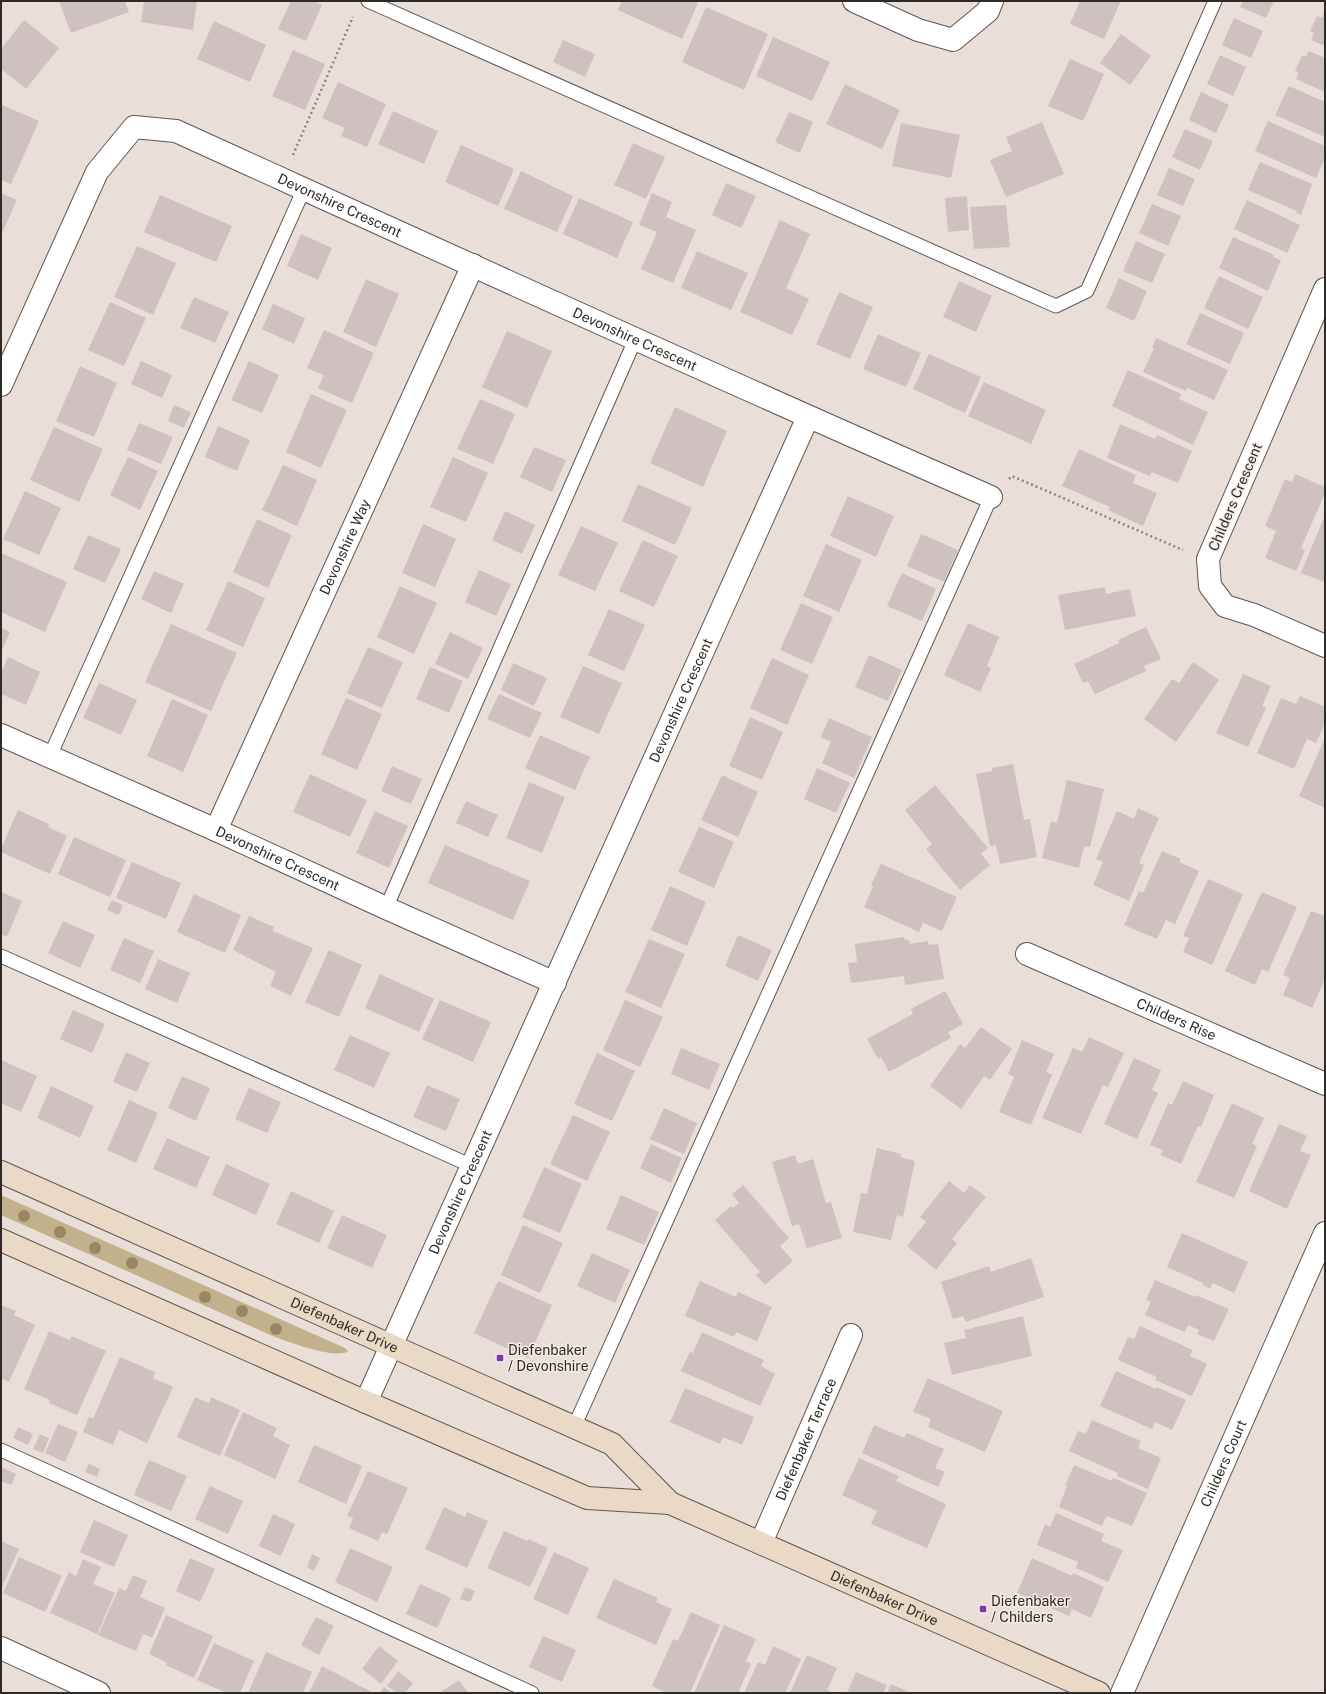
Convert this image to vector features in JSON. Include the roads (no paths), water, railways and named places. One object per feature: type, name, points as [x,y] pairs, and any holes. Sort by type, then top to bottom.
[{"type":"street","points":[[854,1],[918,30],[953,40],[988,11],[992,1]]},
{"type":"street","name":"Devonshire Crescent","points":[[1,385],[97,172],[134,128],[176,131],[635,340],[991,497]]},
{"type":"street","name":"Devonshire Way","points":[[216,830],[473,265]]},
{"type":"street","name":"Childers Crescent","points":[[1325,289],[1208,559],[1210,586],[1225,606],[1254,615],[1325,646]]},
{"type":"street","name":"Devonshire Crescent","points":[[366,1402],[808,417]]},
{"type":"street","name":"Devonshire Crescent","points":[[1,735],[49,758],[216,830],[554,983]]},
{"type":"street","name":"Childers Rise","points":[[1028,954],[1325,1084]]},
{"type":"street","name":"Diefenbaker Drive","points":[[1,1172],[612,1444],[670,1503]]},
{"type":"street","name":"Childers Court","points":[[1122,1693],[1325,1233]]},
{"type":"street","name":"Diefenbaker Drive","points":[[1,1240],[586,1498],[670,1503],[1099,1693]]},
{"type":"street","name":"Diefenbaker Terrace","points":[[761,1543],[851,1335]]},
{"type":"street","points":[[1,1648],[99,1693]]},
{"type":"lane","points":[[368,1],[1056,306],[1087,291],[1215,1]]},
{"type":"lane","points":[[49,758],[304,189]]},
{"type":"lane","points":[[386,908],[635,340]]},
{"type":"lane","points":[[574,1427],[991,497]]},
{"type":"lane","points":[[1,956],[472,1166]]},
{"type":"lane","points":[[1,1450],[532,1693]]},
{"type":"place","name":"Diefenbaker / Devonshire","points":[[500,1358]]},
{"type":"place","name":"Diefenbaker / Childers","points":[[983,1609]]}]
